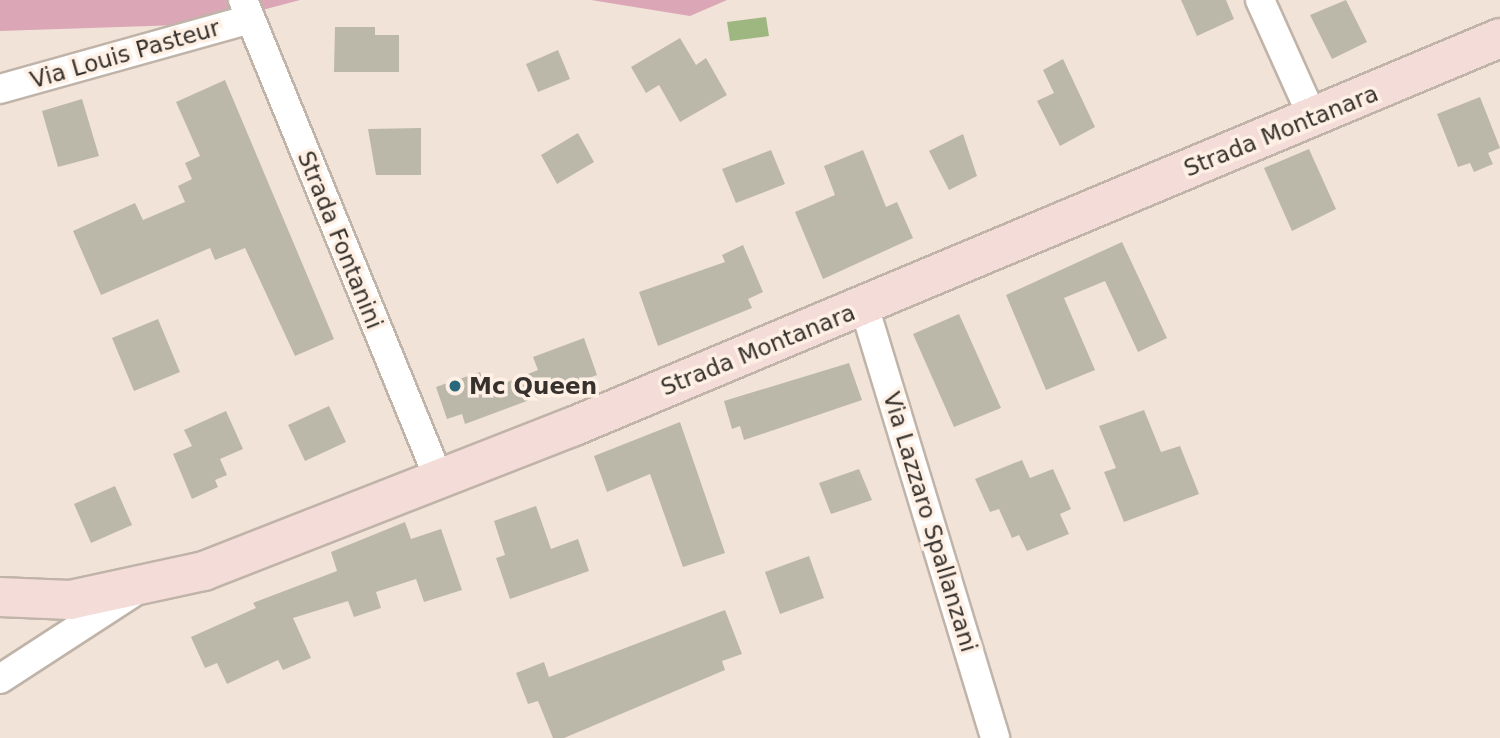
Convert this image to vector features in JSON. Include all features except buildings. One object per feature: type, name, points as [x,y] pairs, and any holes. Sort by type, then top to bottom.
[{"type":"main road","name":"Strada Montanara","points":[[0,597],[70,600],[137,590],[204,571],[439,479],[864,306],[1500,38]]},
{"type":"street","points":[[1259,0],[1313,118]]},
{"type":"street","name":"Via Louis Pasteur","points":[[0,89],[246,9]]},
{"type":"street","name":"Strada Fontanini","points":[[246,9],[439,479]]},
{"type":"street","name":"Via Lazzaro Spallanzani","points":[[864,306],[995,738]]},
{"type":"street","points":[[0,679],[137,590]]},
{"type":"shaded area","points":[[0,0],[300,0],[210,24],[0,31]]},
{"type":"shaded area","points":[[591,0],[727,0],[690,16]]},
{"type":"shaded area","points":[[766,17],[769,36],[730,41],[727,22]]},
{"type":"place","name":"Mc Queen","points":[[455,386]]}]
